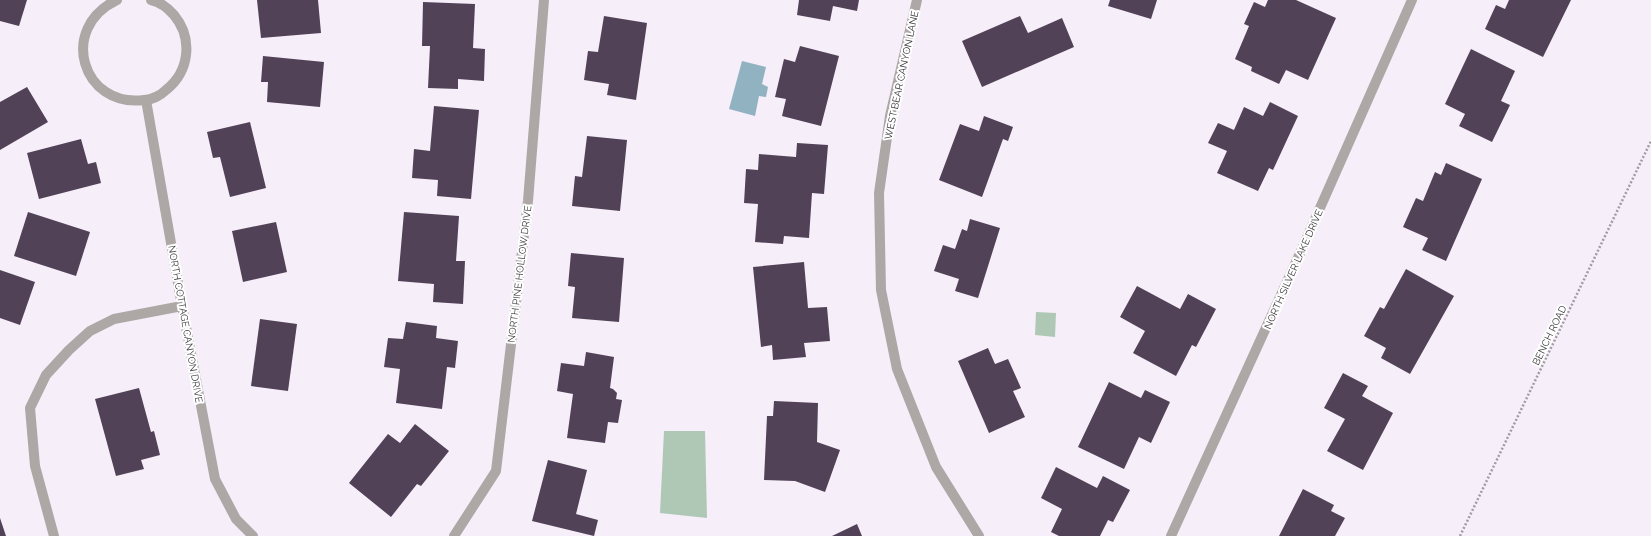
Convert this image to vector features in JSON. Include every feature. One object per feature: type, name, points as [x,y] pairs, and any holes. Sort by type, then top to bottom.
[{"type":"street","points":[[117,0],[105,6],[92,18],[84,35],[83,52],[87,70],[97,85],[111,96],[128,101],[146,100],[162,94],[174,84],[183,70],[187,54],[186,37],[180,22],[169,9],[151,0]]},
{"type":"street","name":"NORTH PINE HOLLOW DRIVE","points":[[454,536],[496,471],[528,201],[544,0]]},
{"type":"street","name":"WEST BEAR CANYON LANE","points":[[917,0],[890,116],[879,193],[881,290],[897,369],[936,467],[979,536]]},
{"type":"street","name":"NORTH SILVER LAKE DRIVE","points":[[1171,536],[1301,251],[1412,0]]},
{"type":"street","name":"NORTH COTTAGE CANYON DRIVE","points":[[146,100],[182,306],[215,479],[236,520],[253,536]]},
{"type":"street","points":[[54,536],[35,466],[30,408],[46,376],[69,350],[90,331],[114,319],[182,306]]},
{"type":"path","name":"BENCH ROAD","points":[[1460,536],[1651,141]]},
{"type":"green space","points":[[1036,312],[1056,313],[1055,337],[1035,335]]},
{"type":"green space","points":[[664,431],[705,431],[707,518],[660,513]]},
{"type":"water","points":[[742,61],[766,67],[762,84],[768,87],[766,97],[759,96],[755,116],[729,109]]},
{"type":"building","points":[[0,0],[27,0],[19,26],[0,21]]},
{"type":"building","points":[[257,0],[318,0],[321,33],[261,38]]},
{"type":"building","points":[[799,0],[859,0],[857,11],[833,6],[830,21],[797,15]]},
{"type":"building","points":[[1110,0],[1157,0],[1151,19],[1108,6]]},
{"type":"building","points":[[1268,0],[1296,0],[1336,18],[1308,80],[1286,70],[1279,84],[1251,71],[1252,67],[1235,59],[1249,26],[1244,24],[1254,2],[1265,7]]},
{"type":"building","points":[[1509,0],[1571,0],[1543,57],[1485,29],[1496,5],[1505,9]]},
{"type":"building","points":[[423,2],[475,4],[473,48],[485,49],[484,81],[458,79],[458,89],[428,88],[430,46],[422,46]]},
{"type":"building","points":[[604,16],[647,23],[636,100],[607,95],[609,84],[584,80],[588,51],[598,52]]},
{"type":"building","points":[[1020,16],[1028,33],[1062,18],[1074,47],[982,87],[962,41]]},
{"type":"building","points":[[800,46],[839,56],[821,126],[782,116],[786,99],[775,97],[784,59],[795,62]]},
{"type":"building","points":[[1471,49],[1515,71],[1501,101],[1510,105],[1492,142],[1459,126],[1465,114],[1445,104]]},
{"type":"building","points":[[263,56],[324,62],[320,107],[267,102],[268,82],[261,82]]},
{"type":"building","points":[[27,87],[48,122],[0,150],[0,102]]},
{"type":"building","points":[[1270,102],[1298,116],[1273,170],[1269,168],[1258,191],[1217,173],[1227,151],[1208,143],[1218,123],[1234,130],[1244,107],[1263,116]]},
{"type":"building","points":[[434,106],[479,110],[471,199],[437,196],[438,180],[412,178],[414,149],[430,151]]},
{"type":"building","points":[[984,116],[1013,127],[1008,141],[1003,139],[982,197],[939,180],[960,124],[979,131]]},
{"type":"building","points":[[250,122],[266,188],[230,197],[220,157],[213,158],[207,132]]},
{"type":"building","points":[[587,136],[627,140],[620,211],[572,206],[575,176],[582,177]]},
{"type":"building","points":[[81,139],[88,164],[96,162],[101,183],[39,199],[27,153]]},
{"type":"building","points":[[797,143],[828,145],[824,194],[812,193],[809,238],[784,236],[783,244],[755,242],[758,204],[744,203],[746,169],[758,170],[759,154],[796,157]]},
{"type":"building","points":[[1446,163],[1482,179],[1446,261],[1422,250],[1428,238],[1403,227],[1416,198],[1423,201],[1435,172],[1441,175]]},
{"type":"building","points":[[28,212],[90,232],[76,276],[14,256]]},
{"type":"building","points":[[404,212],[459,216],[456,261],[465,261],[463,304],[433,302],[434,284],[398,281]]},
{"type":"building","points":[[970,219],[1000,228],[978,298],[955,291],[959,279],[934,271],[943,245],[955,249],[962,229],[967,231]]},
{"type":"building","points":[[276,222],[287,272],[243,282],[232,231]]},
{"type":"building","points":[[571,253],[624,258],[619,322],[572,318],[575,287],[568,286]]},
{"type":"building","points":[[804,262],[808,308],[827,307],[830,341],[804,343],[806,357],[773,360],[772,345],[761,347],[753,267]]},
{"type":"building","points":[[1406,269],[1454,296],[1410,374],[1381,358],[1386,348],[1364,336],[1380,307],[1384,309]]},
{"type":"building","points":[[0,270],[35,282],[20,325],[0,318]]},
{"type":"building","points":[[1137,286],[1180,309],[1188,294],[1216,309],[1196,347],[1192,345],[1176,376],[1133,353],[1145,331],[1120,317]]},
{"type":"building","points":[[260,319],[297,324],[288,391],[251,386]]},
{"type":"building","points":[[406,322],[437,326],[436,338],[458,341],[455,368],[447,367],[442,409],[396,403],[400,369],[384,367],[388,338],[403,339]]},
{"type":"building","points":[[988,348],[995,364],[1008,359],[1021,388],[1013,391],[1025,417],[989,433],[958,361]]},
{"type":"building","points":[[586,352],[614,357],[610,388],[617,393],[616,399],[622,400],[618,423],[608,422],[605,443],[567,438],[573,394],[557,391],[561,363],[584,366]]},
{"type":"building","points":[[1343,373],[1368,386],[1362,396],[1393,413],[1363,470],[1327,451],[1345,419],[1324,408]]},
{"type":"building","points":[[1109,382],[1141,398],[1145,390],[1170,402],[1151,443],[1139,437],[1124,469],[1078,447]]},
{"type":"building","points":[[139,388],[151,432],[154,431],[160,455],[141,460],[144,469],[116,476],[95,399]]},
{"type":"building","points":[[774,401],[818,403],[817,442],[840,450],[825,492],[795,481],[764,480],[767,416],[773,416]]},
{"type":"building","points":[[415,424],[449,451],[421,486],[417,484],[391,517],[349,483],[388,434],[400,443]]},
{"type":"building","points":[[548,460],[587,470],[576,514],[598,520],[594,536],[532,521]]},
{"type":"building","points":[[1056,467],[1097,488],[1103,476],[1130,490],[1113,522],[1108,520],[1100,536],[1059,536],[1051,532],[1062,509],[1041,498]]},
{"type":"building","points":[[1303,489],[1334,505],[1331,511],[1345,518],[1335,536],[1279,536]]},
{"type":"building","points":[[0,518],[6,536],[0,536]]},
{"type":"building","points":[[857,524],[862,536],[832,536]]}]
